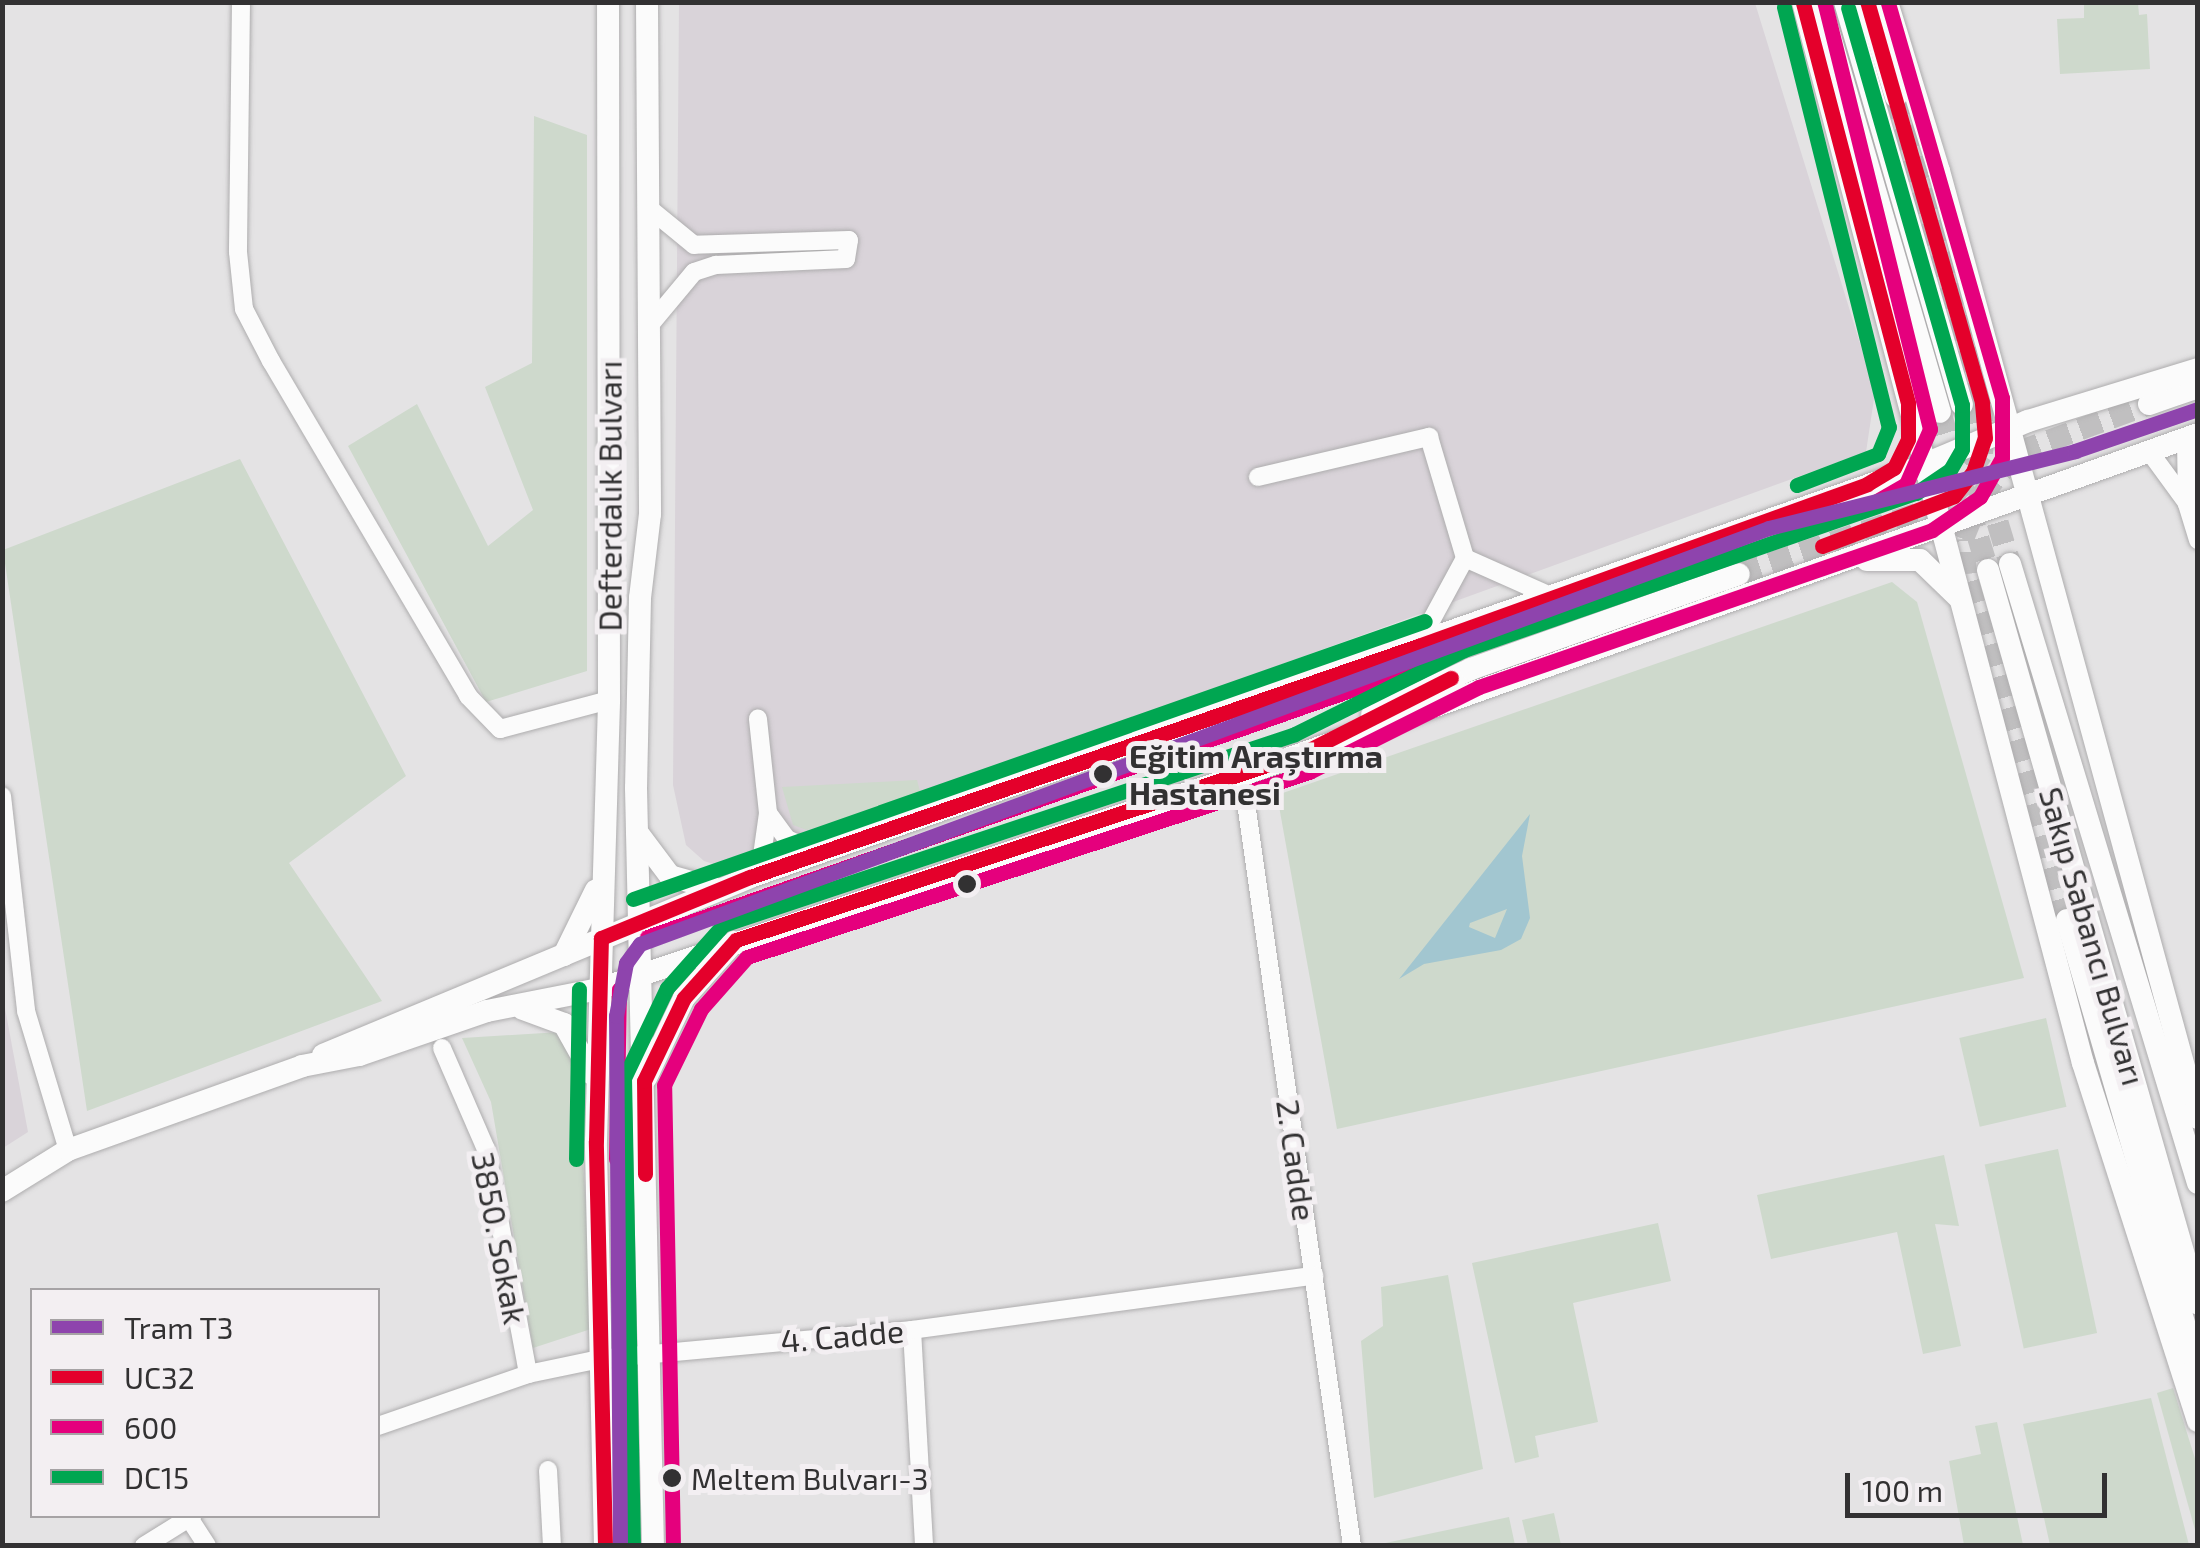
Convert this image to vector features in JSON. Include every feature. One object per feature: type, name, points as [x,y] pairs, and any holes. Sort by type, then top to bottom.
[{"type":"main road","name":"Defterdalık Bulvarı","points":[[605,1546],[596,1085],[609,700],[608,2]]},
{"type":"main road","name":"Defterdalık Bulvarı","points":[[647,2],[650,514],[640,598],[637,832],[652,1546]]},
{"type":"main road","points":[[1803,2],[2083,1063],[2198,1421]]},
{"type":"main road","points":[[1820,2],[1951,408],[1845,2]]},
{"type":"main road","points":[[1867,2],[1896,97]]},
{"type":"main road","points":[[1886,2],[2198,1118]]},
{"type":"main road","points":[[2,1191],[68,1150],[302,1066],[354,1038],[564,954],[640,918],[1418,646],[1548,594],[1926,464],[2008,430],[2198,369]]},
{"type":"main road","points":[[2149,404],[2198,387]]},
{"type":"main road","points":[[1867,484],[1894,468],[1905,451],[1908,403]]},
{"type":"main road","points":[[302,1066],[359,1055],[509,1007],[599,989],[736,940],[1242,775],[1814,567],[2192,437]]},
{"type":"main road","points":[[1814,567],[1906,556],[1943,576],[1966,609]]},
{"type":"main road","name":"Sakıp Sabancı Bulvarı","points":[[2198,1183],[1999,567],[2198,1304]]},
{"type":"main road","points":[[1303,753],[1470,669],[1739,574]]},
{"type":"main road","points":[[637,832],[670,876],[719,889]]},
{"type":"main road","points":[[564,954],[590,906],[604,852]]},
{"type":"main road","points":[[2067,920],[2198,1372]]},
{"type":"main road","points":[[644,1081],[684,998],[736,940]]},
{"type":"main road","points":[[509,1007],[559,1019],[574,1034],[596,1085]]},
{"type":"street","points":[[240,2],[238,252],[244,309],[270,361],[468,696],[500,729],[609,700]]},
{"type":"street","points":[[649,326],[694,272],[716,265],[846,258],[848,240],[694,245],[650,209]]},
{"type":"street","points":[[1258,476],[1430,437],[1465,558],[1418,646]]},
{"type":"street","points":[[2187,504],[2192,437]]},
{"type":"street","points":[[2149,451],[2187,504],[2198,540]]},
{"type":"street","points":[[1465,558],[1548,594]]},
{"type":"street","points":[[750,877],[761,864],[768,814],[758,719]]},
{"type":"street","name":"2. Cadde","points":[[1242,775],[1352,1546]]},
{"type":"street","points":[[2,796],[26,1011],[68,1150]]},
{"type":"street","points":[[768,814],[787,838],[819,854]]},
{"type":"street","name":"3850. Sokak","points":[[442,1048],[486,1149],[528,1374]]},
{"type":"street","name":"4. Cadde","points":[[380,1425],[528,1374],[600,1359],[912,1330],[1314,1276]]},
{"type":"street","points":[[912,1330],[924,1546]]},
{"type":"street","points":[[548,1470],[552,1546]]},
{"type":"street","points":[[144,1546],[189,1518]]},
{"type":"street","points":[[192,1518],[207,1546]]},
{"type":"shaded area","points":[[679,3],[1755,3],[1875,392],[1866,452],[996,768],[903,809],[740,861],[720,866],[704,861],[686,845],[673,785]]},
{"type":"shaded area","points":[[2084,3],[2138,3],[2139,15],[2147,14],[2150,69],[2060,74],[2057,19],[2084,18]]},
{"type":"shaded area","points":[[534,116],[587,135],[587,671],[486,702],[348,446],[417,404],[488,546],[533,510],[485,387],[532,363]]},
{"type":"shaded area","points":[[240,459],[406,776],[289,863],[382,1001],[87,1111],[3,550]]},
{"type":"shaded area","points":[[1892,582],[1917,602],[2024,978],[1337,1129],[1277,795]]},
{"type":"shaded area","points":[[917,780],[921,795],[807,830],[793,825],[782,787]]},
{"type":"shaded area","points":[[2,992],[28,1132],[3,1148],[2,1148]]},
{"type":"shaded area","points":[[2046,1018],[2066,1107],[1980,1127],[1959,1038]]},
{"type":"shaded area","points":[[560,1032],[575,1043],[594,1328],[533,1348],[491,1102],[462,1038]]},
{"type":"shaded area","points":[[2058,1149],[2097,1333],[2024,1348],[1985,1165]]},
{"type":"shaded area","points":[[1944,1155],[1959,1226],[1935,1224],[1961,1346],[1923,1354],[1897,1232],[1771,1259],[1757,1195]]},
{"type":"shaded area","points":[[1658,1223],[1671,1281],[1573,1303],[1598,1422],[1535,1436],[1539,1457],[1515,1463],[1472,1263]]},
{"type":"shaded area","points":[[1448,1275],[1483,1469],[1374,1498],[1361,1341],[1383,1326],[1381,1287]]},
{"type":"shaded area","points":[[2173,1388],[2197,1465],[2197,1537],[2157,1393]]},
{"type":"shaded area","points":[[2151,1398],[2189,1545],[2050,1545],[2023,1424]]},
{"type":"shaded area","points":[[1997,1422],[2023,1545],[1964,1545],[1949,1461],[1981,1454],[1975,1426]]},
{"type":"shaded area","points":[[1554,1513],[1561,1545],[1528,1545],[1522,1520]]},
{"type":"shaded area","points":[[1509,1517],[1515,1545],[1376,1545]]},
{"type":"water","points":[[1530,814],[1522,856],[1530,918],[1521,939],[1501,950],[1424,964],[1399,979]],"holes":[[[1507,909],[1495,938],[1469,927],[1470,923]]]},
{"type":"tunnel","points":[[1739,574],[1925,511],[1954,496],[1982,454],[1982,402],[1896,97]]},
{"type":"tunnel","points":[[1962,404],[1979,460]]},
{"type":"tunnel","points":[[2067,920],[1966,574],[1963,539],[1980,497],[2018,452],[2149,404]]},
{"type":"tunnel","points":[[1940,412],[1988,570]]},
{"type":"tunnel","points":[[1988,491],[2010,564]]},
{"type":"tram line","name":"T3","points":[[620,1546],[616,1016],[626,963],[640,944],[1769,528],[2075,451],[2198,409]]},
{"type":"transit line","name":"UC32","points":[[605,1546],[596,1141],[601,938],[750,877],[1418,646],[1867,484],[1894,468],[1908,439],[1908,403],[1803,2]]},
{"type":"transit line","name":"600","points":[[1809,523],[1875,502],[1906,484],[1930,429],[1824,2]]},
{"type":"transit line","name":"UC32","points":[[1822,546],[1954,496],[1973,472],[1985,438],[1982,402],[1867,2]]},
{"type":"transit line","name":"600","points":[[673,1546],[664,1085],[701,1009],[747,957],[1309,772],[1479,687],[1932,530],[1980,497],[2002,458],[2002,398],[1888,2]]},
{"type":"transit line","name":"DC15","points":[[1784,7],[1889,427],[1878,454],[1797,485]]},
{"type":"transit line","name":"DC15","points":[[633,1546],[624,1078],[667,988],[723,925],[1295,734],[1464,650],[1916,493],[1950,470],[1962,449],[1962,405],[1848,8]]},
{"type":"transit line","name":"DC15","points":[[633,899],[1425,621]]},
{"type":"transit line","name":"600","points":[[647,937],[1439,659]]},
{"type":"transit line","name":"UC32","points":[[645,1174],[644,1081],[684,998],[736,940],[1303,753],[1451,678]]},
{"type":"transit line","name":"DC15","points":[[576,1159],[579,989]]},
{"type":"transit line","name":"600","points":[[616,1159],[619,989]]},
{"type":"place","name":"Eğitim Araştırma Hastanesi","points":[[1103,774]]},
{"type":"place","name":"Meltem Bulvarı-3","points":[[672,1478]]}]
